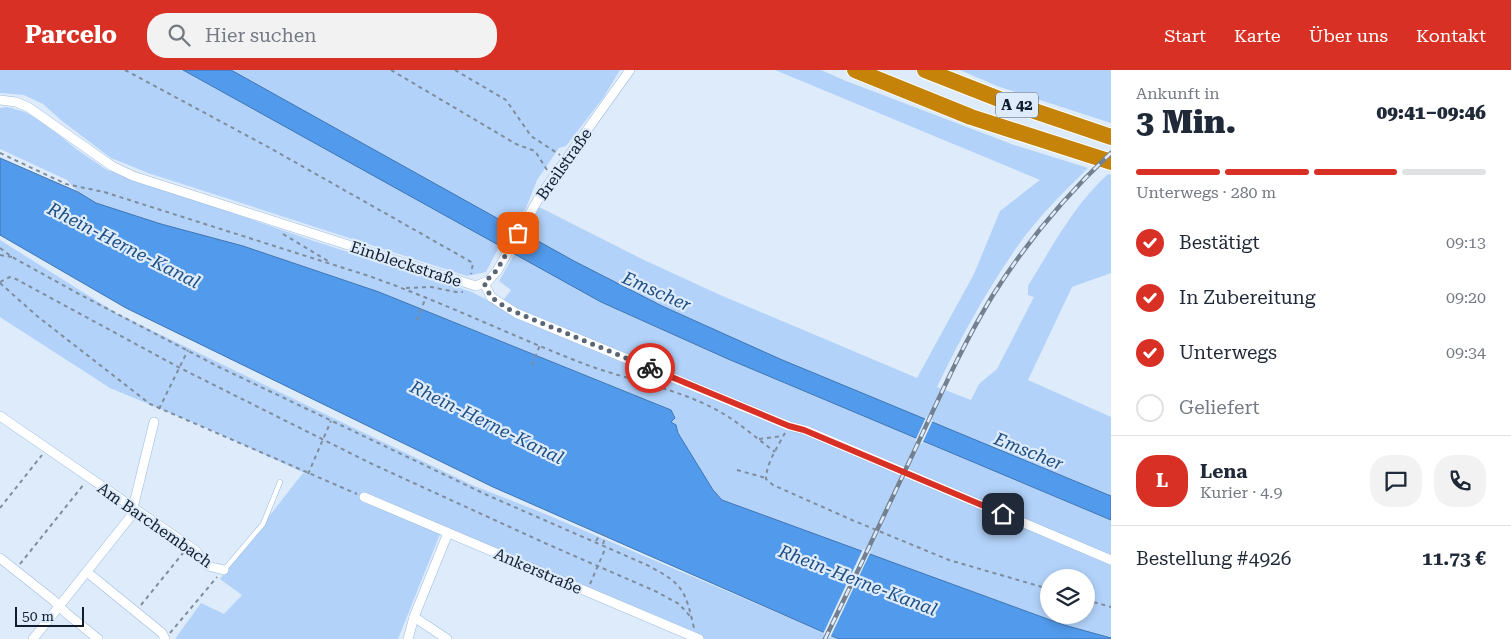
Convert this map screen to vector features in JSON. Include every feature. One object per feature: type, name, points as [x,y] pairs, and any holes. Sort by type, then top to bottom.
[{"type":"highway","name":"A 42","points":[[855,70],[971,117],[1111,162]]},
{"type":"highway","name":"A 42","points":[[925,70],[999,99],[1111,137]]},
{"type":"street","name":"Breilstraße","points":[[484,283],[493,276],[552,178],[630,70]]},
{"type":"street","name":"Einbleckstraße","points":[[0,100],[16,102],[28,107],[122,171],[153,183],[468,284],[476,286],[484,283],[491,297],[516,313],[789,426],[804,430],[1111,560]]},
{"type":"street","name":"Am Barchembach","points":[[0,416],[196,551],[208,566],[224,570]]},
{"type":"street","points":[[33,639],[131,516],[154,422]]},
{"type":"street","name":"Ankerstraße","points":[[364,497],[587,592],[697,636]]},
{"type":"street","points":[[408,639],[414,616],[448,533]]},
{"type":"street","points":[[0,558],[98,639]]},
{"type":"street","points":[[87,572],[162,633],[165,639]]},
{"type":"street","points":[[414,616],[447,639]]},
{"type":"lane","name":"Am Barchembach","points":[[224,570],[263,524],[280,482]]},
{"type":"path","points":[[125,70],[270,148],[473,263],[474,268],[464,292],[460,293],[431,287],[404,288]]},
{"type":"path","points":[[391,70],[516,144],[535,151],[552,178]]},
{"type":"path","points":[[455,70],[506,100],[531,136],[566,159]]},
{"type":"path","points":[[0,153],[66,184],[104,192],[332,263],[404,288],[587,365],[683,395],[722,413],[775,452]]},
{"type":"path","points":[[277,222],[277,230],[332,263]]},
{"type":"path","points":[[0,248],[12,257],[121,316],[331,421],[488,495],[647,564],[677,583],[686,597],[697,636]]},
{"type":"path","points":[[0,255],[12,257]]},
{"type":"path","points":[[364,497],[158,409],[37,316],[0,283],[10,277],[14,278],[180,368],[322,440],[463,507],[670,598],[679,604],[691,617]]},
{"type":"path","points":[[417,320],[426,297]]},
{"type":"path","points":[[532,365],[540,345]]},
{"type":"path","points":[[158,409],[188,350]]},
{"type":"path","points":[[308,474],[331,421]]},
{"type":"path","points":[[766,478],[775,452],[789,426]]},
{"type":"path","points":[[759,440],[783,436]]},
{"type":"path","points":[[0,508],[47,449]]},
{"type":"path","points":[[737,470],[766,478],[773,485],[795,495],[949,560],[1040,586]]},
{"type":"path","points":[[15,569],[89,478]]},
{"type":"path","points":[[595,542],[601,532]]},
{"type":"path","points":[[602,545],[606,535]]},
{"type":"path","points":[[136,611],[189,546]]},
{"type":"path","points":[[587,592],[606,547]]},
{"type":"path","points":[[165,639],[207,587],[224,570]]},
{"type":"path","points":[[1095,603],[1111,607]]},
{"type":"shaded area","points":[[0,70],[183,70],[500,245],[486,272],[467,276],[148,173],[111,158],[43,104],[24,95],[0,93]]},
{"type":"shaded area","points":[[231,70],[620,70],[603,98],[566,146],[559,148],[537,180],[526,208],[514,227]]},
{"type":"shaded area","points":[[775,70],[821,70],[1014,145],[1088,168],[1060,196],[1025,236],[984,298],[964,333],[937,387],[971,400],[979,384],[997,369],[1034,297],[1028,295],[1028,286],[1055,242],[1095,186],[1108,174],[1111,175],[1111,273],[1072,287],[1028,380],[1111,417],[1111,496],[740,342],[596,273],[526,234],[539,207],[642,259],[718,294],[917,378],[974,274],[1000,211],[1040,180]]},
{"type":"shaded area","points":[[960,70],[1111,70],[1111,123],[997,86]]},
{"type":"shaded area","points":[[7,107],[25,112],[46,124],[76,149],[107,170],[314,241],[472,292],[499,306],[511,290],[499,281],[515,253],[601,302],[728,359],[1111,520],[1111,638],[1061,624],[1095,624],[1095,569],[1040,569],[1040,616],[722,500],[713,490],[678,433],[676,425],[671,422],[675,417],[671,410],[379,292],[243,246],[161,224],[96,203],[78,192],[67,180],[0,149],[0,108]]},
{"type":"shaded area","points":[[0,240],[116,313],[472,485],[543,513],[839,639],[705,639],[450,530],[440,534],[398,639],[175,639],[201,603],[224,614],[242,595],[220,579],[303,473],[309,475],[209,429],[110,388],[0,317]]},
{"type":"water","points":[[183,70],[231,70],[574,261],[662,306],[780,359],[1111,496],[1111,520],[728,359],[601,302]]},
{"type":"water","name":"Rhein-Herne-Kanal","points":[[0,158],[78,192],[96,203],[161,224],[243,246],[379,292],[671,410],[675,418],[671,422],[676,425],[678,433],[713,490],[722,500],[1040,616],[1040,624],[1061,624],[1111,639],[839,639],[493,487],[126,308],[0,235]]},
{"type":"pier","points":[[926,417],[933,420],[922,444],[915,441]]},
{"type":"pier","points":[[863,549],[871,551],[830,638],[823,634]]},
{"type":"railway","points":[[825,639],[950,375],[981,315],[1033,238],[1078,186],[1111,153]]},
{"type":"way so far","points":[[518,233],[493,276],[484,283],[491,297],[516,313],[650,368]]},
{"type":"route","points":[[650,368],[789,426],[804,430],[1003,514]]},
{"type":"water label","name":"Emscher","points":[[657,291]]},
{"type":"water label","name":"Emscher","points":[[1029,451]]}]
